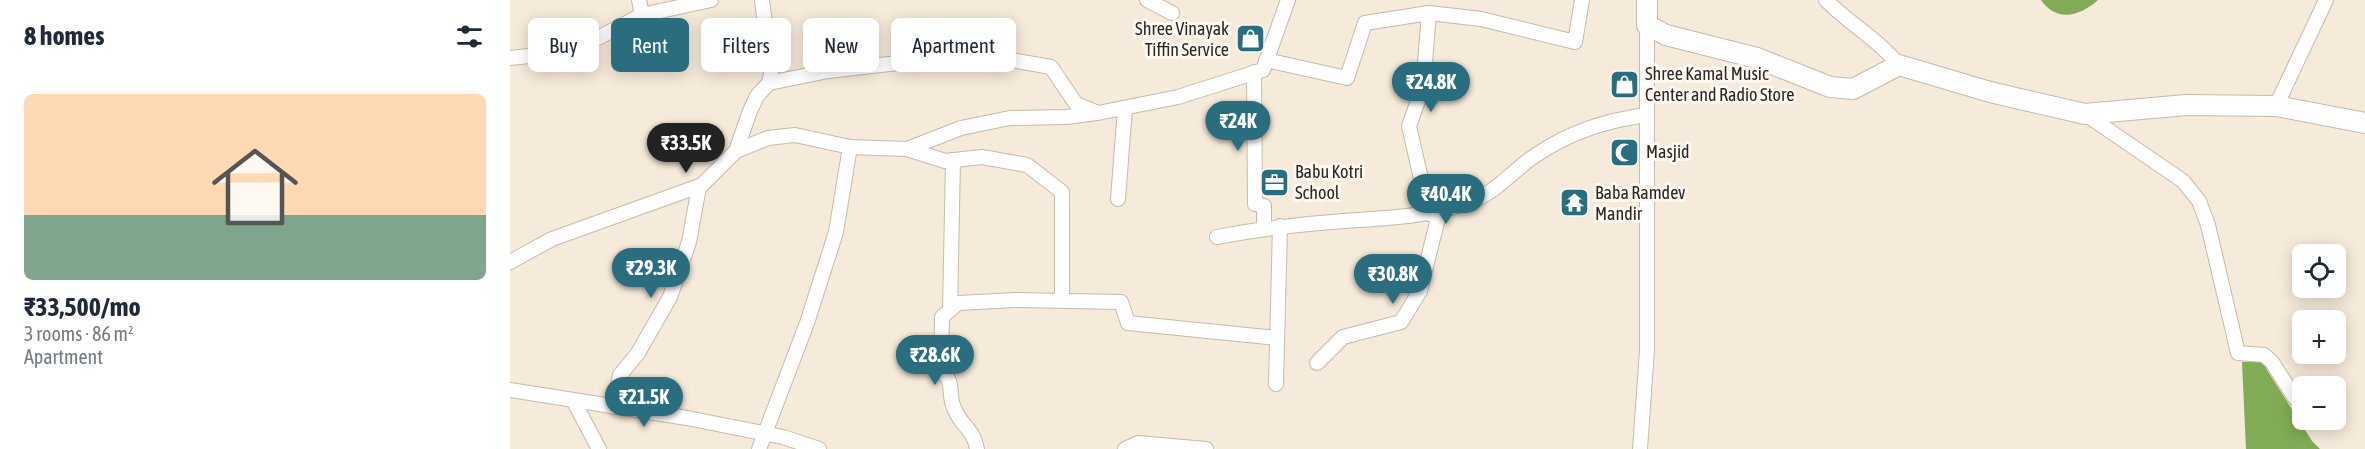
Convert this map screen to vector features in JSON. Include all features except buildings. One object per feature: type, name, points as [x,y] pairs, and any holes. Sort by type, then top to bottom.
[{"type":"street","points":[[639,0],[642,15]]},
{"type":"street","points":[[510,58],[538,55],[592,41],[642,15],[711,0]]},
{"type":"street","points":[[736,151],[750,111],[757,96],[769,83],[771,73],[762,0]]},
{"type":"street","points":[[1147,0],[1172,13]]},
{"type":"street","points":[[907,149],[961,128],[1010,118],[1067,117],[1125,108],[1178,97],[1263,70],[1288,0]]},
{"type":"street","points":[[1266,60],[1347,78],[1365,23],[1429,14],[1481,19],[1575,42],[1582,0]]},
{"type":"street","points":[[1640,449],[1647,350],[1647,0]]},
{"type":"street","points":[[1826,0],[1841,16],[1886,48],[1899,65],[1990,92],[2085,114],[2186,105],[2276,106],[2365,123]]},
{"type":"street","points":[[2276,106],[2326,0]]},
{"type":"street","points":[[1317,363],[1343,337],[1401,322],[1420,291],[1434,212],[1409,126],[1424,87],[1429,14]]},
{"type":"street","points":[[1647,25],[1666,35],[1757,58],[1830,87],[1853,88],[1899,65]]},
{"type":"street","points":[[769,83],[828,71],[977,54],[1051,67],[1076,104],[1098,113]]},
{"type":"street","points":[[1254,72],[1255,204],[1264,206],[1264,228]]},
{"type":"street","points":[[1118,199],[1125,108]]},
{"type":"street","points":[[2085,114],[2183,181],[2199,201],[2208,225],[2238,353],[2264,355],[2272,362],[2292,393]]},
{"type":"street","points":[[1217,237],[1280,226],[1434,212],[1472,201],[1506,182],[1534,156],[1576,131],[1618,118],[1647,115]]},
{"type":"street","points":[[510,262],[552,239],[699,186],[736,151],[768,138],[795,135],[850,147],[907,149],[945,161],[982,156],[1027,165],[1062,192],[1062,300]]},
{"type":"street","points":[[759,449],[807,323],[836,232],[850,147]]},
{"type":"street","points":[[950,310],[953,160]]},
{"type":"street","points":[[613,408],[620,375],[638,353],[670,297],[689,242],[699,186]]},
{"type":"street","points":[[1276,384],[1280,226]]},
{"type":"street","points":[[977,449],[975,437],[954,409],[950,378],[941,369],[942,317],[958,303],[1015,300],[1121,302],[1128,323],[1277,338]]},
{"type":"street","points":[[510,390],[687,418],[765,433],[819,449]]},
{"type":"street","points":[[573,400],[599,449]]},
{"type":"street","points":[[1125,449],[1138,443],[1206,449]]},
{"type":"shaded area","points":[[2041,0],[2098,0],[2084,10],[2069,15],[2054,12]]},
{"type":"shaded area","points":[[2242,362],[2262,362],[2292,409],[2292,430],[2305,430],[2320,449],[2246,449]]},
{"type":"place","name":"Shree Vinayak Tiffin Service","points":[[1250,39]]},
{"type":"place","name":"Shree Kamal Music Center and Radio Store","points":[[1624,84]]},
{"type":"place","name":"Masjid","points":[[1625,152]]},
{"type":"place","name":"Babu Kotri School","points":[[1274,182]]},
{"type":"place","name":"Baba Ramdev Mandir","points":[[1574,203]]}]
